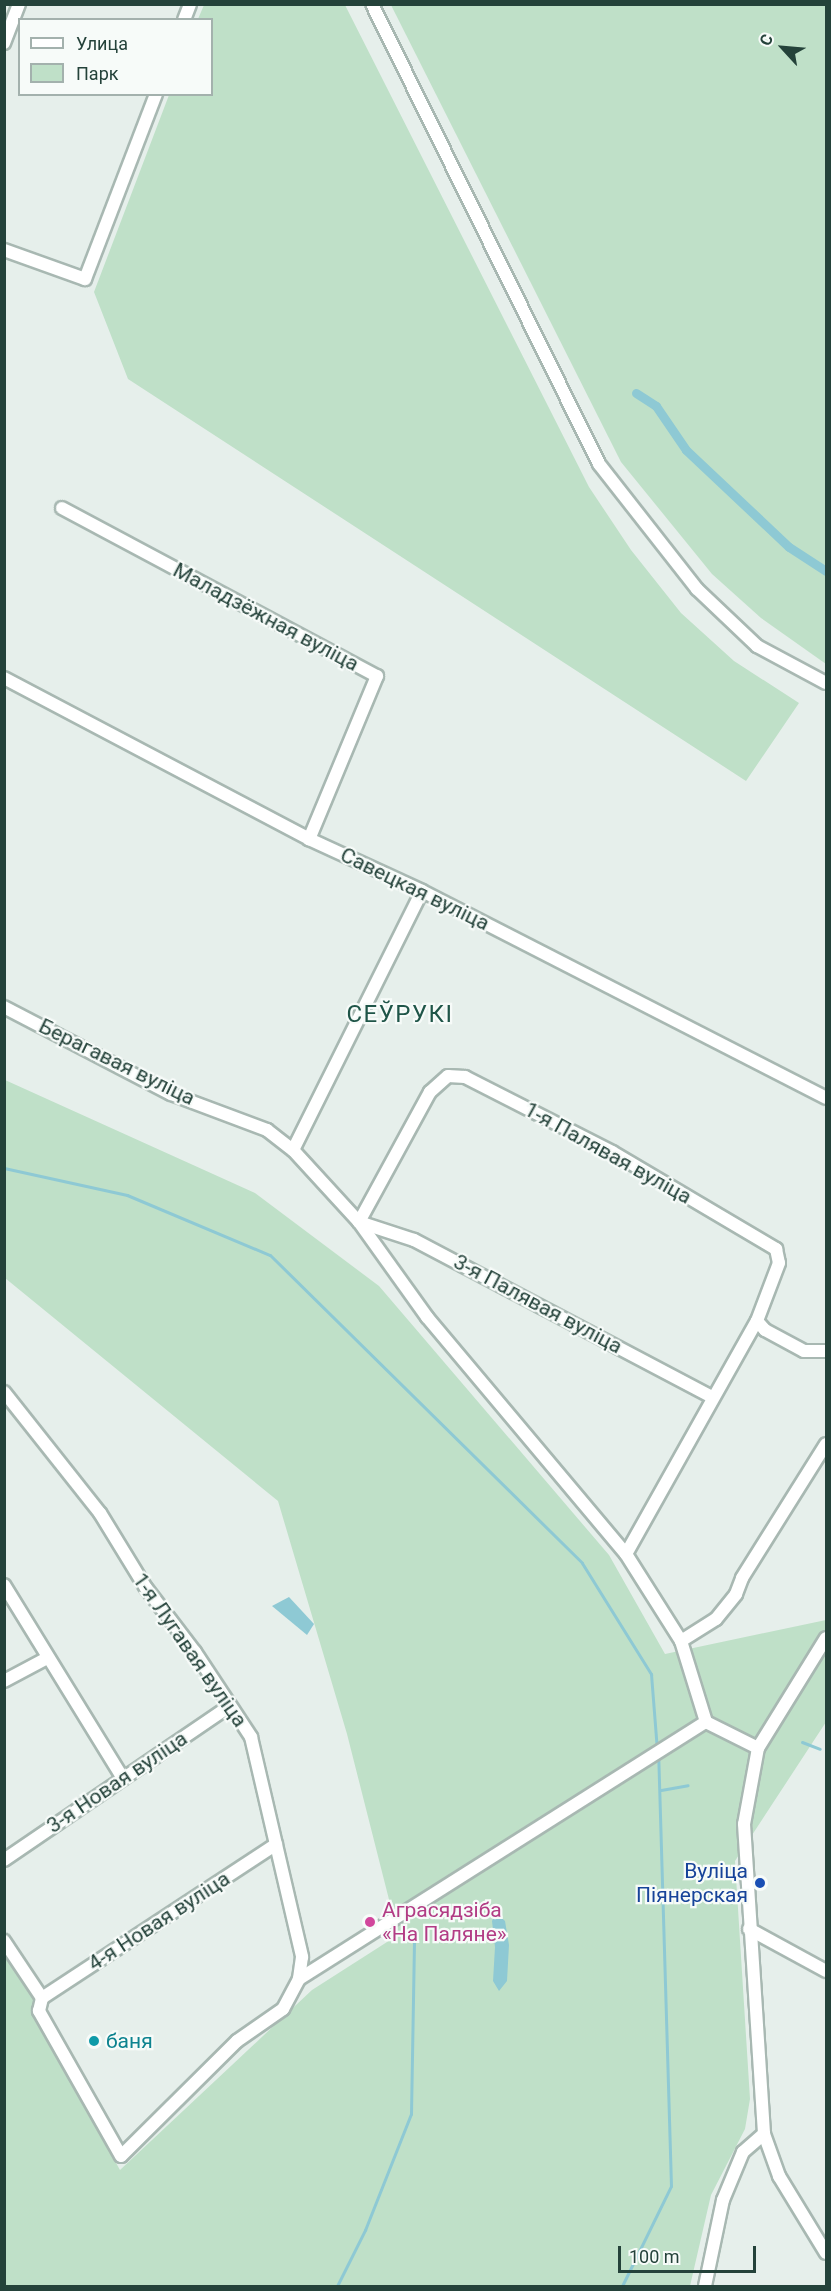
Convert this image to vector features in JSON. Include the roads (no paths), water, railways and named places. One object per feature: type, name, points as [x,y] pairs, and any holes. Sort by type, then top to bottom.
[{"type":"street","points":[[4,43],[19,4]]},
{"type":"street","points":[[372,4],[599,464],[697,590],[757,646],[826,683]]},
{"type":"street","points":[[4,250],[86,279],[155,96]]},
{"type":"street","name":"Маладзёжная вуліца","points":[[62,508],[377,676],[309,839]]},
{"type":"street","name":"Савецкая вуліца","points":[[4,678],[309,839],[422,891],[826,1098]]},
{"type":"street","points":[[293,1150],[422,891]]},
{"type":"street","name":"Берагавая вуліца","points":[[4,1007],[171,1094],[267,1130],[293,1150],[359,1222],[427,1317],[626,1554],[681,1641],[706,1722]]},
{"type":"street","name":"1-я Палявая вуліца","points":[[359,1222],[430,1092],[448,1076],[465,1077],[612,1152],[776,1248],[779,1263],[757,1321],[712,1397],[626,1554]]},
{"type":"street","name":"3-я Палявая вуліца","points":[[359,1222],[414,1240],[712,1397]]},
{"type":"street","points":[[757,1321],[765,1330],[804,1351],[826,1351]]},
{"type":"street","name":"1-я Лугавая вуліца","points":[[4,1392],[100,1513],[146,1588],[251,1737],[302,1957],[299,1979]]},
{"type":"street","points":[[681,1641],[716,1619],[736,1594],[742,1578],[826,1444]]},
{"type":"street","points":[[4,1586],[122,1777]]},
{"type":"street","points":[[826,1638],[758,1748],[744,1824],[764,2134],[779,2176],[826,2253]]},
{"type":"street","points":[[4,1681],[47,1658]]},
{"type":"street","name":"3-я Новая вуліца","points":[[4,1860],[122,1777],[230,1706]]},
{"type":"street","points":[[4,1941],[42,1998],[39,2011],[121,2156],[237,2041],[283,2008],[299,1979],[706,1722],[758,1748]]},
{"type":"street","name":"4-я Новая вуліца","points":[[42,1998],[276,1844]]},
{"type":"street","points":[[749,1929],[826,1971]]},
{"type":"street","points":[[705,2286],[723,2200],[743,2152],[764,2134]]},
{"type":"water","points":[[289,1597],[314,1624],[307,1635],[272,1606]]},
{"type":"water","points":[[496,1913],[505,1921],[509,1945],[507,1981],[499,1991],[493,1981],[495,1947],[492,1921]]},
{"type":"waterway","points":[[636,393],[656,406],[686,450],[789,547],[826,571]]},
{"type":"waterway","points":[[4,1168],[127,1195],[270,1255],[582,1563],[651,1674],[657,1750]]},
{"type":"waterway","points":[[802,1742],[820,1749]]},
{"type":"waterway","points":[[622,2286],[671,2186],[658,1757]]},
{"type":"waterway","points":[[661,1790],[688,1785]]},
{"type":"waterway","points":[[337,2286],[365,2230],[411,2114],[414,1937]]},
{"type":"place","name":"Вуліца Піянерская","points":[[760,1883]]},
{"type":"place","name":"Аграсядзіба «На Паляне»","points":[[370,1922]]},
{"type":"place","name":"баня","points":[[94,2041]]},
{"type":"district","name":"СЕЎРУКІ","points":[[400,1015]]}]
